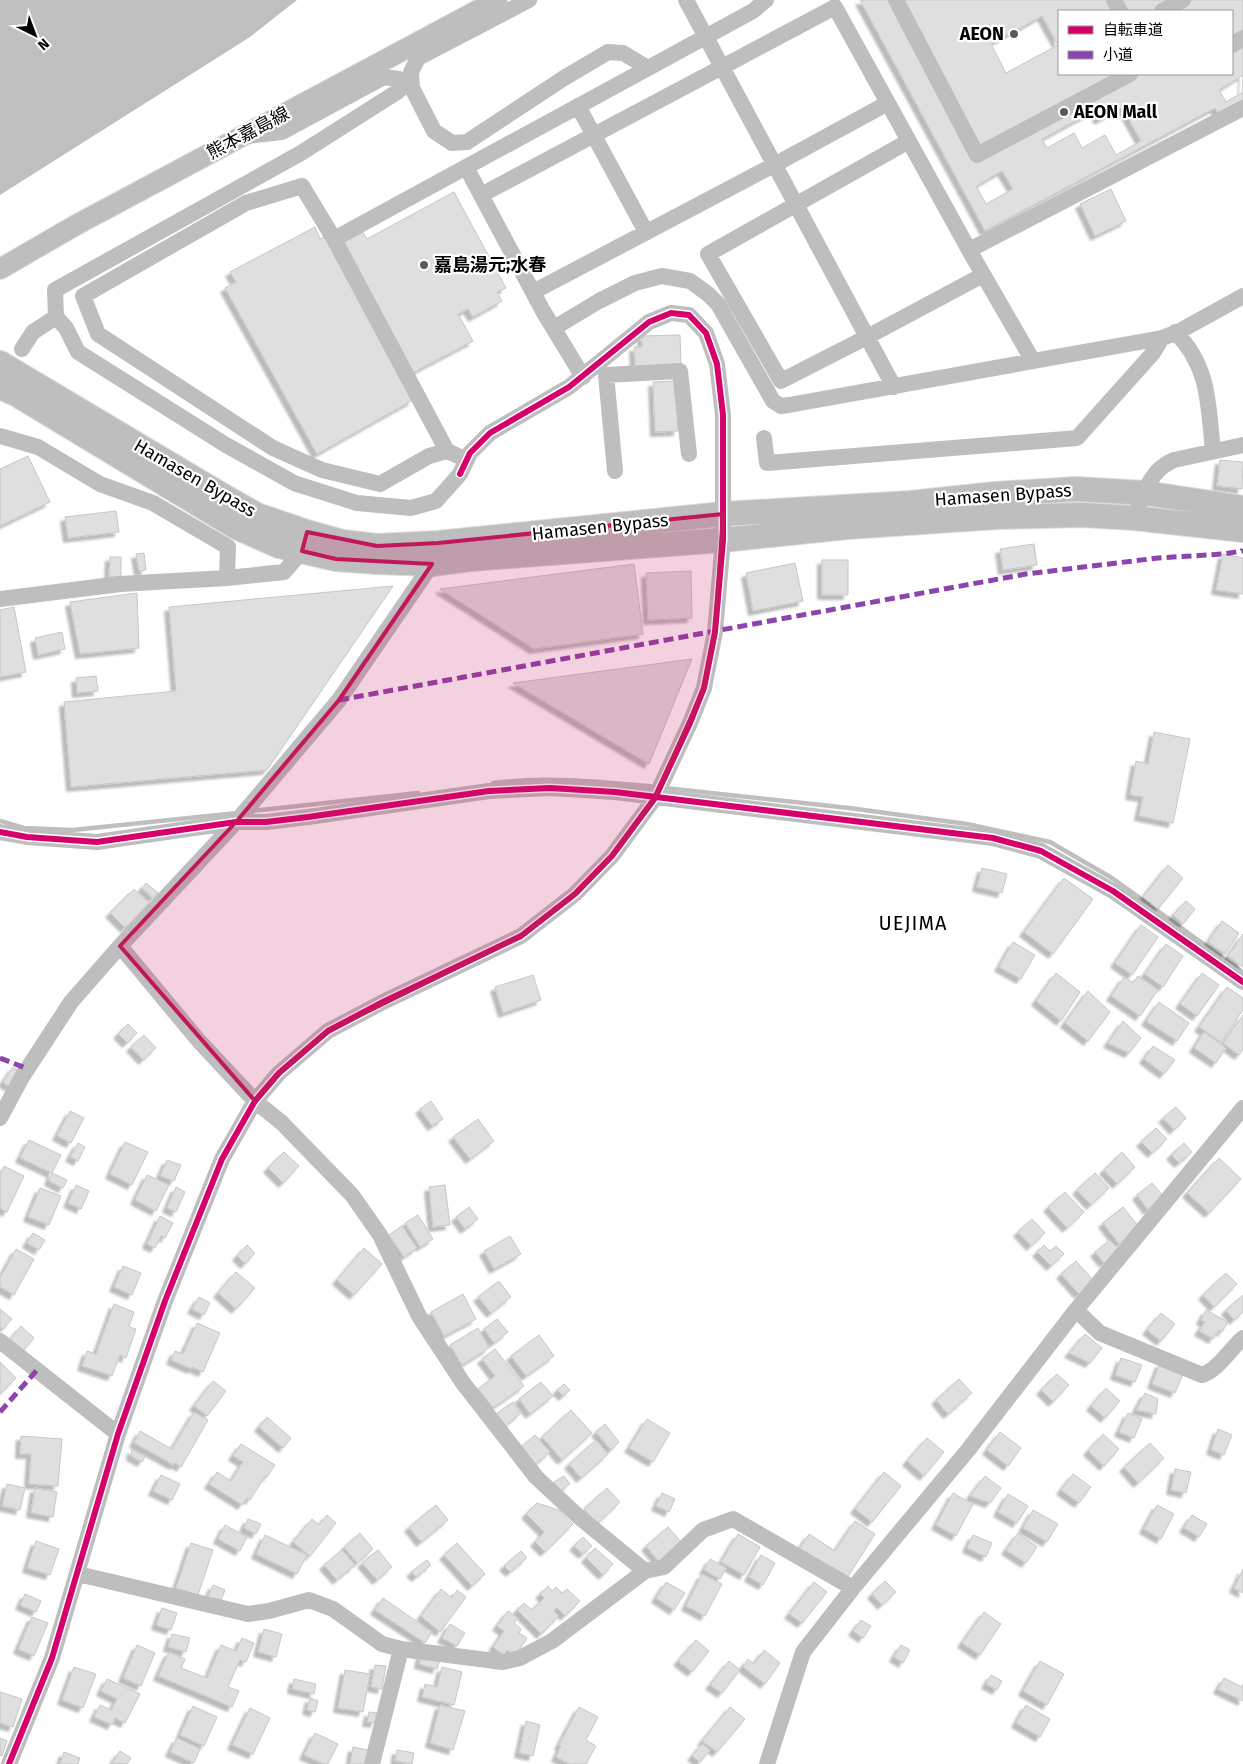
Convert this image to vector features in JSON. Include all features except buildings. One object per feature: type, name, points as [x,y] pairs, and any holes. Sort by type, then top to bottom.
[{"type":"highway","name":"Hamasen Bypass","points":[[0,363],[304,542],[346,560],[376,562],[723,514],[910,503],[995,494],[1076,489],[1145,493],[1243,508]]},
{"type":"highway","name":"Hamasen Bypass","points":[[0,387],[16,394],[236,527],[279,546],[304,542]]},
{"type":"highway","name":"Hamasen Bypass","points":[[435,554],[471,559],[723,540],[943,519],[1083,515],[1134,518],[1243,530]]},
{"type":"main road","name":"熊本嘉島線","points":[[0,269],[76,225],[497,0]]},
{"type":"street","points":[[409,86],[411,72],[418,58],[529,0]]},
{"type":"street","points":[[686,0],[894,386]]},
{"type":"street","points":[[334,239],[753,11],[766,0]]},
{"type":"street","points":[[896,0],[977,155],[1128,75]]},
{"type":"street","points":[[481,195],[835,7],[983,275],[1034,361]]},
{"type":"street","points":[[241,137],[282,132],[384,77],[399,79],[409,86],[434,131],[452,144],[467,142],[564,78],[608,52],[623,53],[648,68]]},
{"type":"street","points":[[409,86],[300,153],[55,290],[56,317],[66,328],[78,352],[226,445],[294,483],[357,503],[410,508],[436,502],[463,467],[470,453],[490,434],[583,377],[601,370],[680,371],[689,454]]},
{"type":"street","points":[[533,292],[774,166],[888,103]]},
{"type":"street","points":[[578,106],[646,232]]},
{"type":"street","points":[[969,250],[1243,108]]},
{"type":"street","points":[[909,141],[708,254],[780,381],[983,275]]},
{"type":"street","points":[[466,167],[533,292],[583,377]]},
{"type":"street","points":[[447,451],[429,456],[380,484],[322,470],[273,448],[98,334],[83,296],[246,203],[302,186],[334,239],[447,451],[463,467]]},
{"type":"street","points":[[554,328],[599,301],[635,283],[662,276],[690,281],[718,304],[773,401],[781,406],[1169,335],[1243,296]]},
{"type":"street","points":[[9,1764],[52,1658],[118,1434],[165,1300],[222,1159],[255,1101],[279,1073],[328,1031],[383,1002],[521,936],[575,894],[612,856],[655,798],[690,723],[704,688],[715,632],[723,540],[723,415],[717,364],[706,333],[689,315],[671,313],[649,322],[601,370]]},
{"type":"street","points":[[22,349],[33,332],[56,317]]},
{"type":"street","points":[[764,438],[768,463],[1077,438],[1169,335]]},
{"type":"street","points":[[1169,335],[1182,339],[1198,361],[1206,389],[1213,451]]},
{"type":"street","points":[[601,370],[615,471]]},
{"type":"street","points":[[0,436],[38,447],[100,484],[153,503],[228,547],[227,578]]},
{"type":"street","points":[[1134,518],[1150,480],[1155,472],[1164,464],[1174,460],[1243,445]]},
{"type":"street","points":[[0,599],[120,584],[227,578],[284,572],[304,542]]},
{"type":"street","points":[[0,1118],[22,1078],[71,1002],[120,946],[236,822],[340,700],[435,554]]},
{"type":"street","points":[[0,832],[26,837],[96,842],[236,822],[266,822],[498,791],[550,788],[615,792],[993,838],[1041,850],[1113,891],[1243,982]]},
{"type":"street","points":[[120,946],[198,1041],[255,1101],[282,1123],[352,1195],[380,1235],[424,1323],[464,1383],[536,1477],[578,1516],[645,1571]]},
{"type":"street","points":[[767,1764],[803,1652],[853,1588],[968,1450],[1076,1310],[1243,1108]]},
{"type":"street","points":[[1076,1310],[1100,1333],[1202,1375],[1211,1372],[1243,1338]]},
{"type":"street","points":[[0,1341],[118,1434]]},
{"type":"street","points":[[78,1574],[248,1614],[269,1611],[309,1600],[334,1609],[382,1644],[401,1650],[503,1662],[520,1658],[552,1641],[645,1571],[664,1568],[703,1530],[732,1519],[853,1588]]},
{"type":"street","points":[[372,1764],[401,1650]]},
{"type":"highlighted area","points":[[723,514],[715,632],[704,688],[655,798],[612,856],[575,894],[521,936],[328,1031],[279,1073],[255,1101],[120,946],[236,822],[339,700],[432,564],[336,559],[302,551],[307,532],[377,546],[438,543]]},
{"type":"shaded area","points":[[0,0],[297,0],[250,37],[0,195]]},
{"type":"waterway","points":[[493,783],[555,780],[657,787]]},
{"type":"waterway","points":[[665,788],[849,808],[967,824],[1050,842],[1112,878],[1241,971]]},
{"type":"waterway","points":[[252,811],[418,793]]},
{"type":"waterway","points":[[0,821],[24,828],[73,830],[237,813]]},
{"type":"marked path","points":[[339,700],[1026,574],[1158,558],[1223,554],[1242,551],[1243,549]]},
{"type":"marked path","points":[[0,1058],[28,1069]]},
{"type":"marked path","points":[[0,1412],[37,1370]]},
{"type":"cycle path","points":[[9,1764],[52,1658],[118,1434],[165,1301],[222,1159],[255,1101],[279,1073],[328,1031],[383,1002],[521,936],[575,894],[612,856],[655,798],[704,688],[715,632],[723,540],[723,415],[717,364],[706,333],[689,315],[671,313],[649,322],[569,387],[490,433],[470,453],[460,474]]},
{"type":"cycle path","points":[[0,832],[27,837],[97,842],[236,822],[266,822],[308,817],[489,791],[550,788],[615,792],[993,838],[1041,851],[1113,891],[1243,982]]},
{"type":"place","name":"AEON","points":[[1014,34]]},
{"type":"place","name":"AEON Mall","points":[[1064,112]]},
{"type":"place","name":"嘉島湯元;水春","points":[[424,265]]},
{"type":"district","name":"UEJIMA","points":[[913,923]]}]
